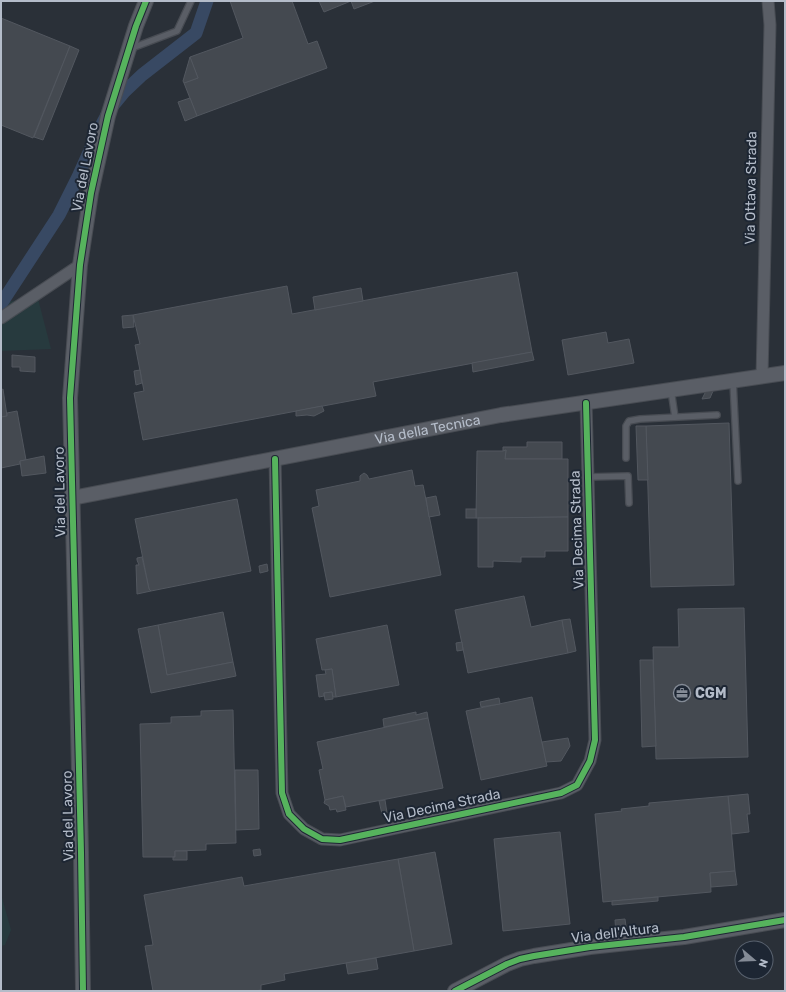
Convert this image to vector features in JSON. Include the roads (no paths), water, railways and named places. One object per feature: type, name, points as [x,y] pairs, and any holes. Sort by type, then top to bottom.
[{"type":"street","name":"Via del Lavoro","points":[[83,991],[70,398],[80,265],[91,193],[108,116],[129,48],[146,1]]},
{"type":"street","name":"Via Ottava Strada","points":[[762,377],[770,25],[768,1]]},
{"type":"street","points":[[1,318],[80,265]]},
{"type":"street","name":"Via della Tecnica","points":[[72,498],[501,415],[785,373]]},
{"type":"street","name":"Via Decima Strada","points":[[274,459],[282,793],[289,814],[304,829],[322,839],[340,840],[561,793],[577,785],[590,761],[595,740],[586,403]]},
{"type":"street","name":"Via dell'Altura","points":[[455,991],[507,964],[520,959],[590,947],[684,937],[785,920]]},
{"type":"lane","points":[[129,48],[177,31],[191,1]]},
{"type":"lane","points":[[733,381],[738,480]]},
{"type":"lane","points":[[671,390],[675,417]]},
{"type":"lane","points":[[626,458],[626,426],[630,421],[640,419],[717,415]]},
{"type":"lane","points":[[588,477],[628,476],[629,503]]},
{"type":"waterway","points":[[1,304],[59,215],[110,109],[124,92],[142,75],[196,33],[207,1]]},
{"type":"place","name":"CGM","points":[[682,693]]}]
